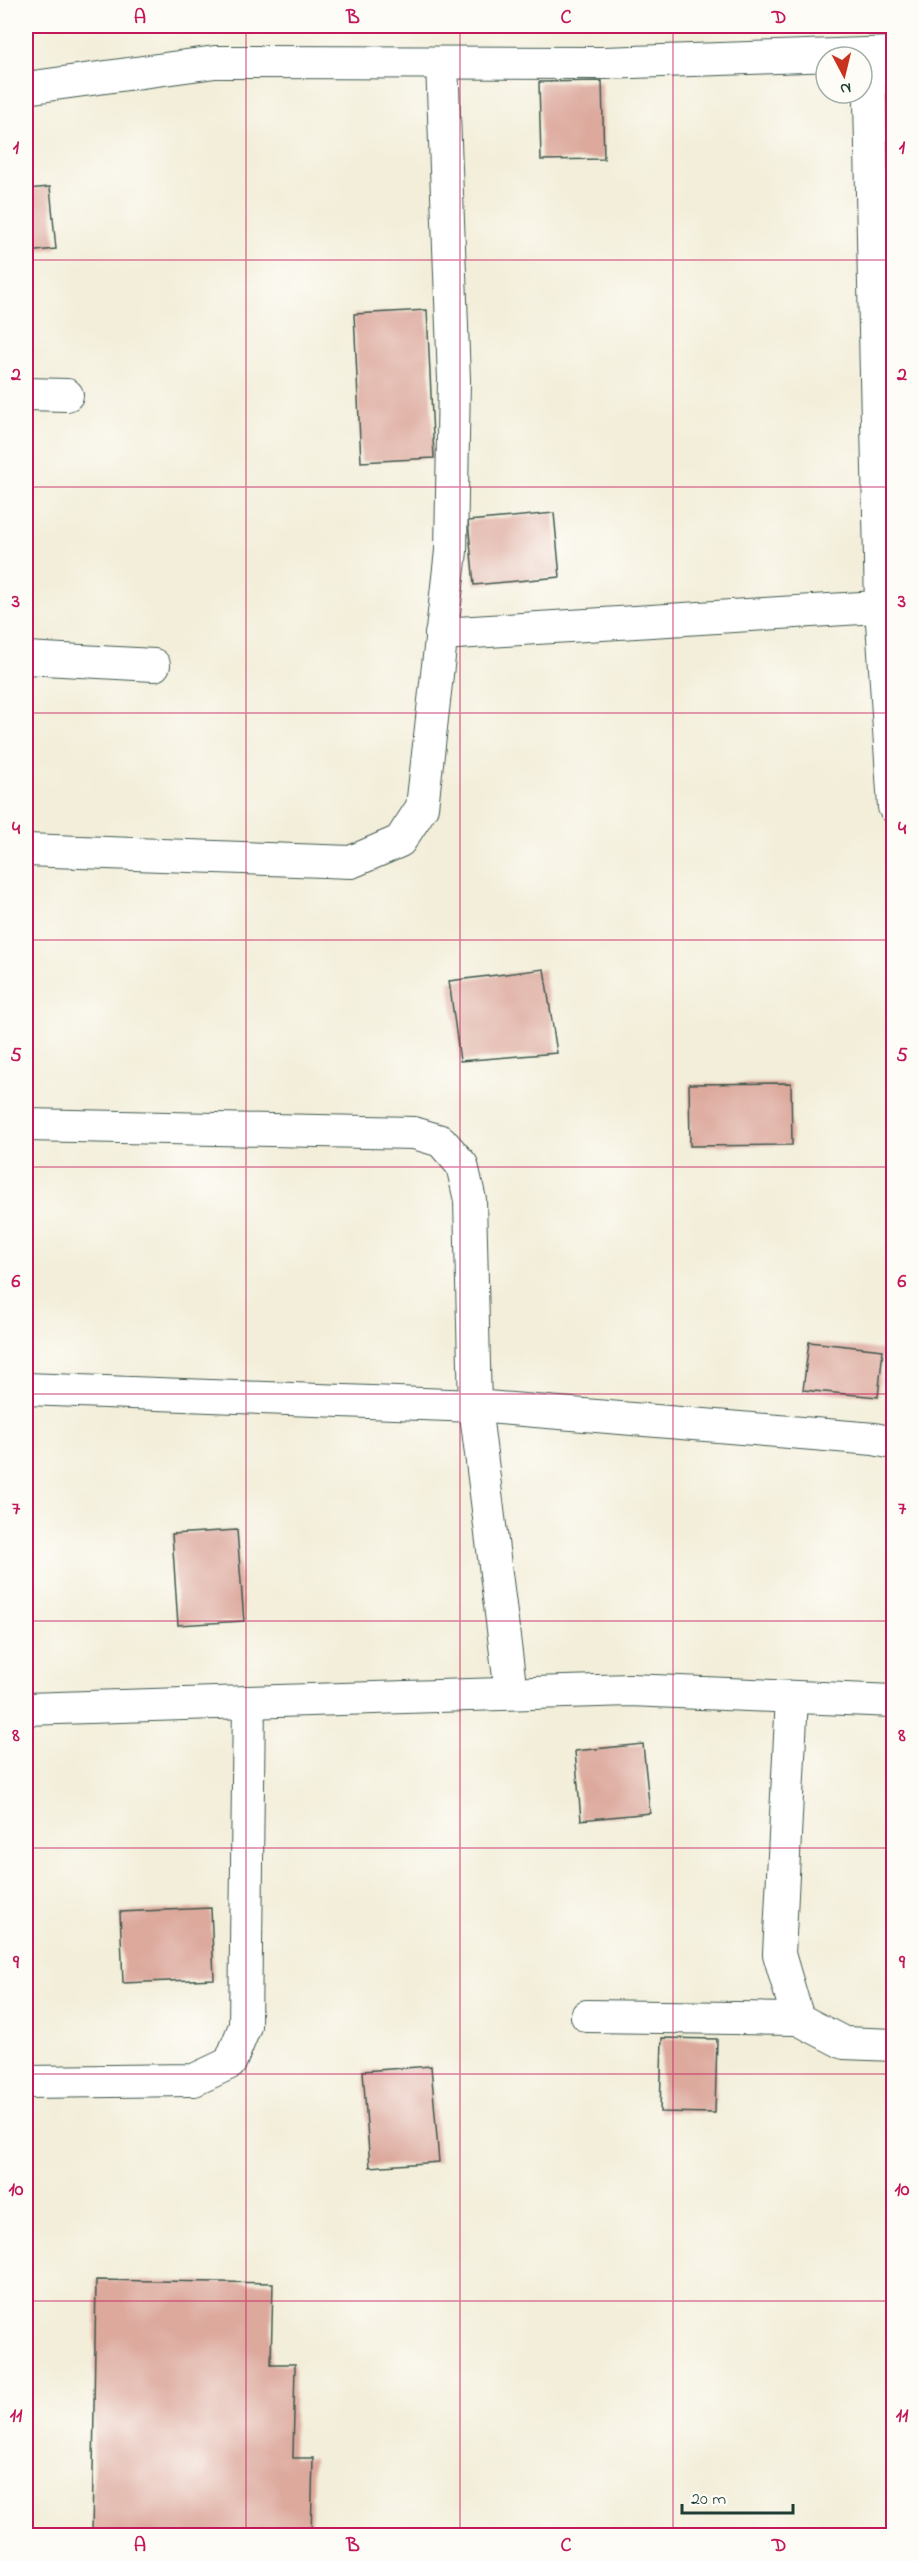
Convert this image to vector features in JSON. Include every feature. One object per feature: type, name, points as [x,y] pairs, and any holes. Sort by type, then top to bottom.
[{"type":"street","points":[[26,88],[215,62],[604,63],[881,53],[887,606],[894,807]]},
{"type":"street","points":[[26,850],[351,862],[400,841],[422,807],[451,550],[454,379],[442,63]]},
{"type":"street","points":[[26,394],[67,395]]},
{"type":"street","points":[[441,634],[887,606]]},
{"type":"street","points":[[26,658],[154,665]]},
{"type":"street","points":[[26,1125],[414,1133],[441,1142],[462,1165],[470,1200],[475,1406],[512,1694]]},
{"type":"street","points":[[26,1389],[475,1406],[874,1438],[894,1443]]},
{"type":"street","points":[[26,1709],[630,1690],[894,1701]]},
{"type":"street","points":[[792,1697],[779,1954],[798,2019]]},
{"type":"street","points":[[26,2082],[194,2080],[230,2063],[245,2026],[249,1702]]},
{"type":"street","points":[[586,2016],[798,2019],[844,2043],[894,2045]]},
{"type":"building","points":[[602,81],[604,159],[541,160],[539,82]]},
{"type":"building","points":[[50,187],[56,249],[26,252],[26,189]]},
{"type":"building","points":[[427,310],[434,458],[361,462],[354,314]]},
{"type":"building","points":[[554,513],[560,577],[474,585],[468,521]]},
{"type":"building","points":[[544,969],[557,1053],[460,1061],[449,981]]},
{"type":"building","points":[[791,1083],[792,1145],[690,1146],[689,1084]]},
{"type":"building","points":[[809,1342],[883,1350],[878,1397],[803,1390]]},
{"type":"building","points":[[237,1530],[244,1621],[178,1625],[172,1534]]},
{"type":"building","points":[[643,1744],[650,1813],[581,1820],[575,1751]]},
{"type":"building","points":[[211,1908],[214,1979],[123,1983],[120,1912]]},
{"type":"building","points":[[662,2038],[717,2039],[715,2113],[660,2112]]},
{"type":"building","points":[[431,2066],[439,2162],[370,2167],[363,2071]]},
{"type":"building","points":[[96,2280],[273,2283],[271,2364],[295,2364],[293,2458],[313,2458],[311,2536],[92,2536]]}]
